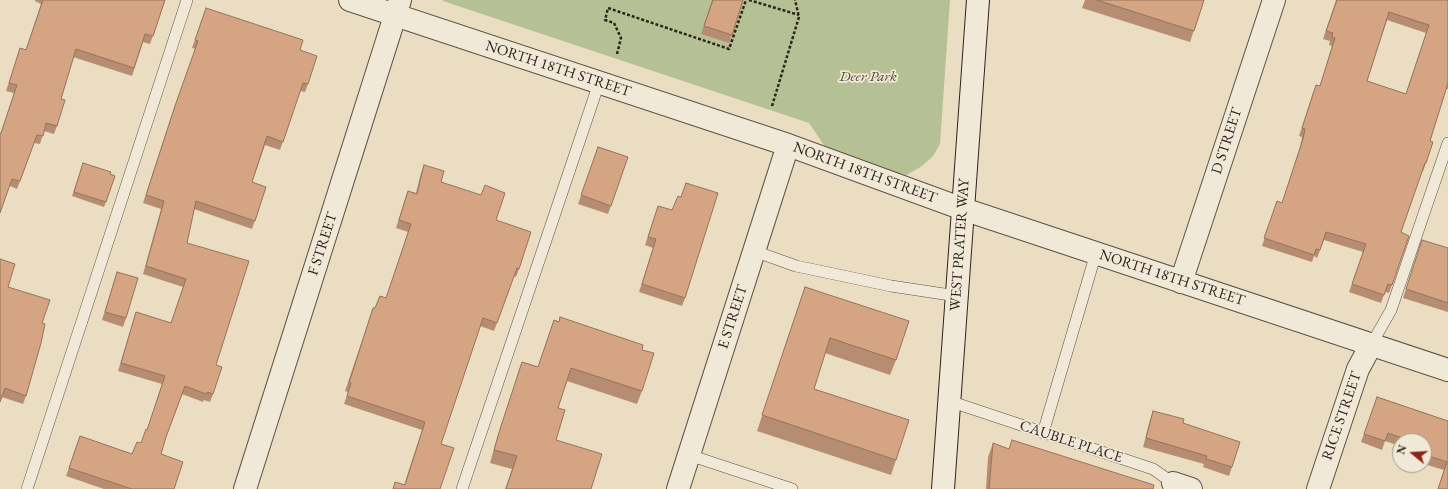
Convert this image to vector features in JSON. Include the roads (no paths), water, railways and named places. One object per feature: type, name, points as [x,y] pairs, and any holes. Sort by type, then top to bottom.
[{"type":"street","name":"NORTH 18TH STREET","points":[[350,0],[398,7],[599,83],[788,145],[963,209],[1448,370]]},
{"type":"street","name":"WEST PRATER WAY","points":[[943,489],[978,0]]},
{"type":"street","name":"D STREET","points":[[1181,282],[1274,0]]},
{"type":"street","name":"F STREET","points":[[245,489],[398,7]]},
{"type":"street","name":"E STREET","points":[[678,489],[788,145]]},
{"type":"street","name":"RICE STREET","points":[[1318,489],[1358,368],[1371,344]]},
{"type":"lane","points":[[27,489],[187,0]]},
{"type":"lane","points":[[462,489],[599,83]]},
{"type":"lane","points":[[1371,344],[1391,310],[1448,143]]},
{"type":"lane","points":[[754,251],[804,267],[891,286],[957,296]]},
{"type":"lane","points":[[1043,433],[1096,253]]},
{"type":"lane","name":"CAUBLE PLACE","points":[[949,402],[1153,469],[1182,486]]},
{"type":"lane","points":[[689,456],[792,489]]},
{"type":"park label","name":"Deer Park","points":[[868,77]]}]
